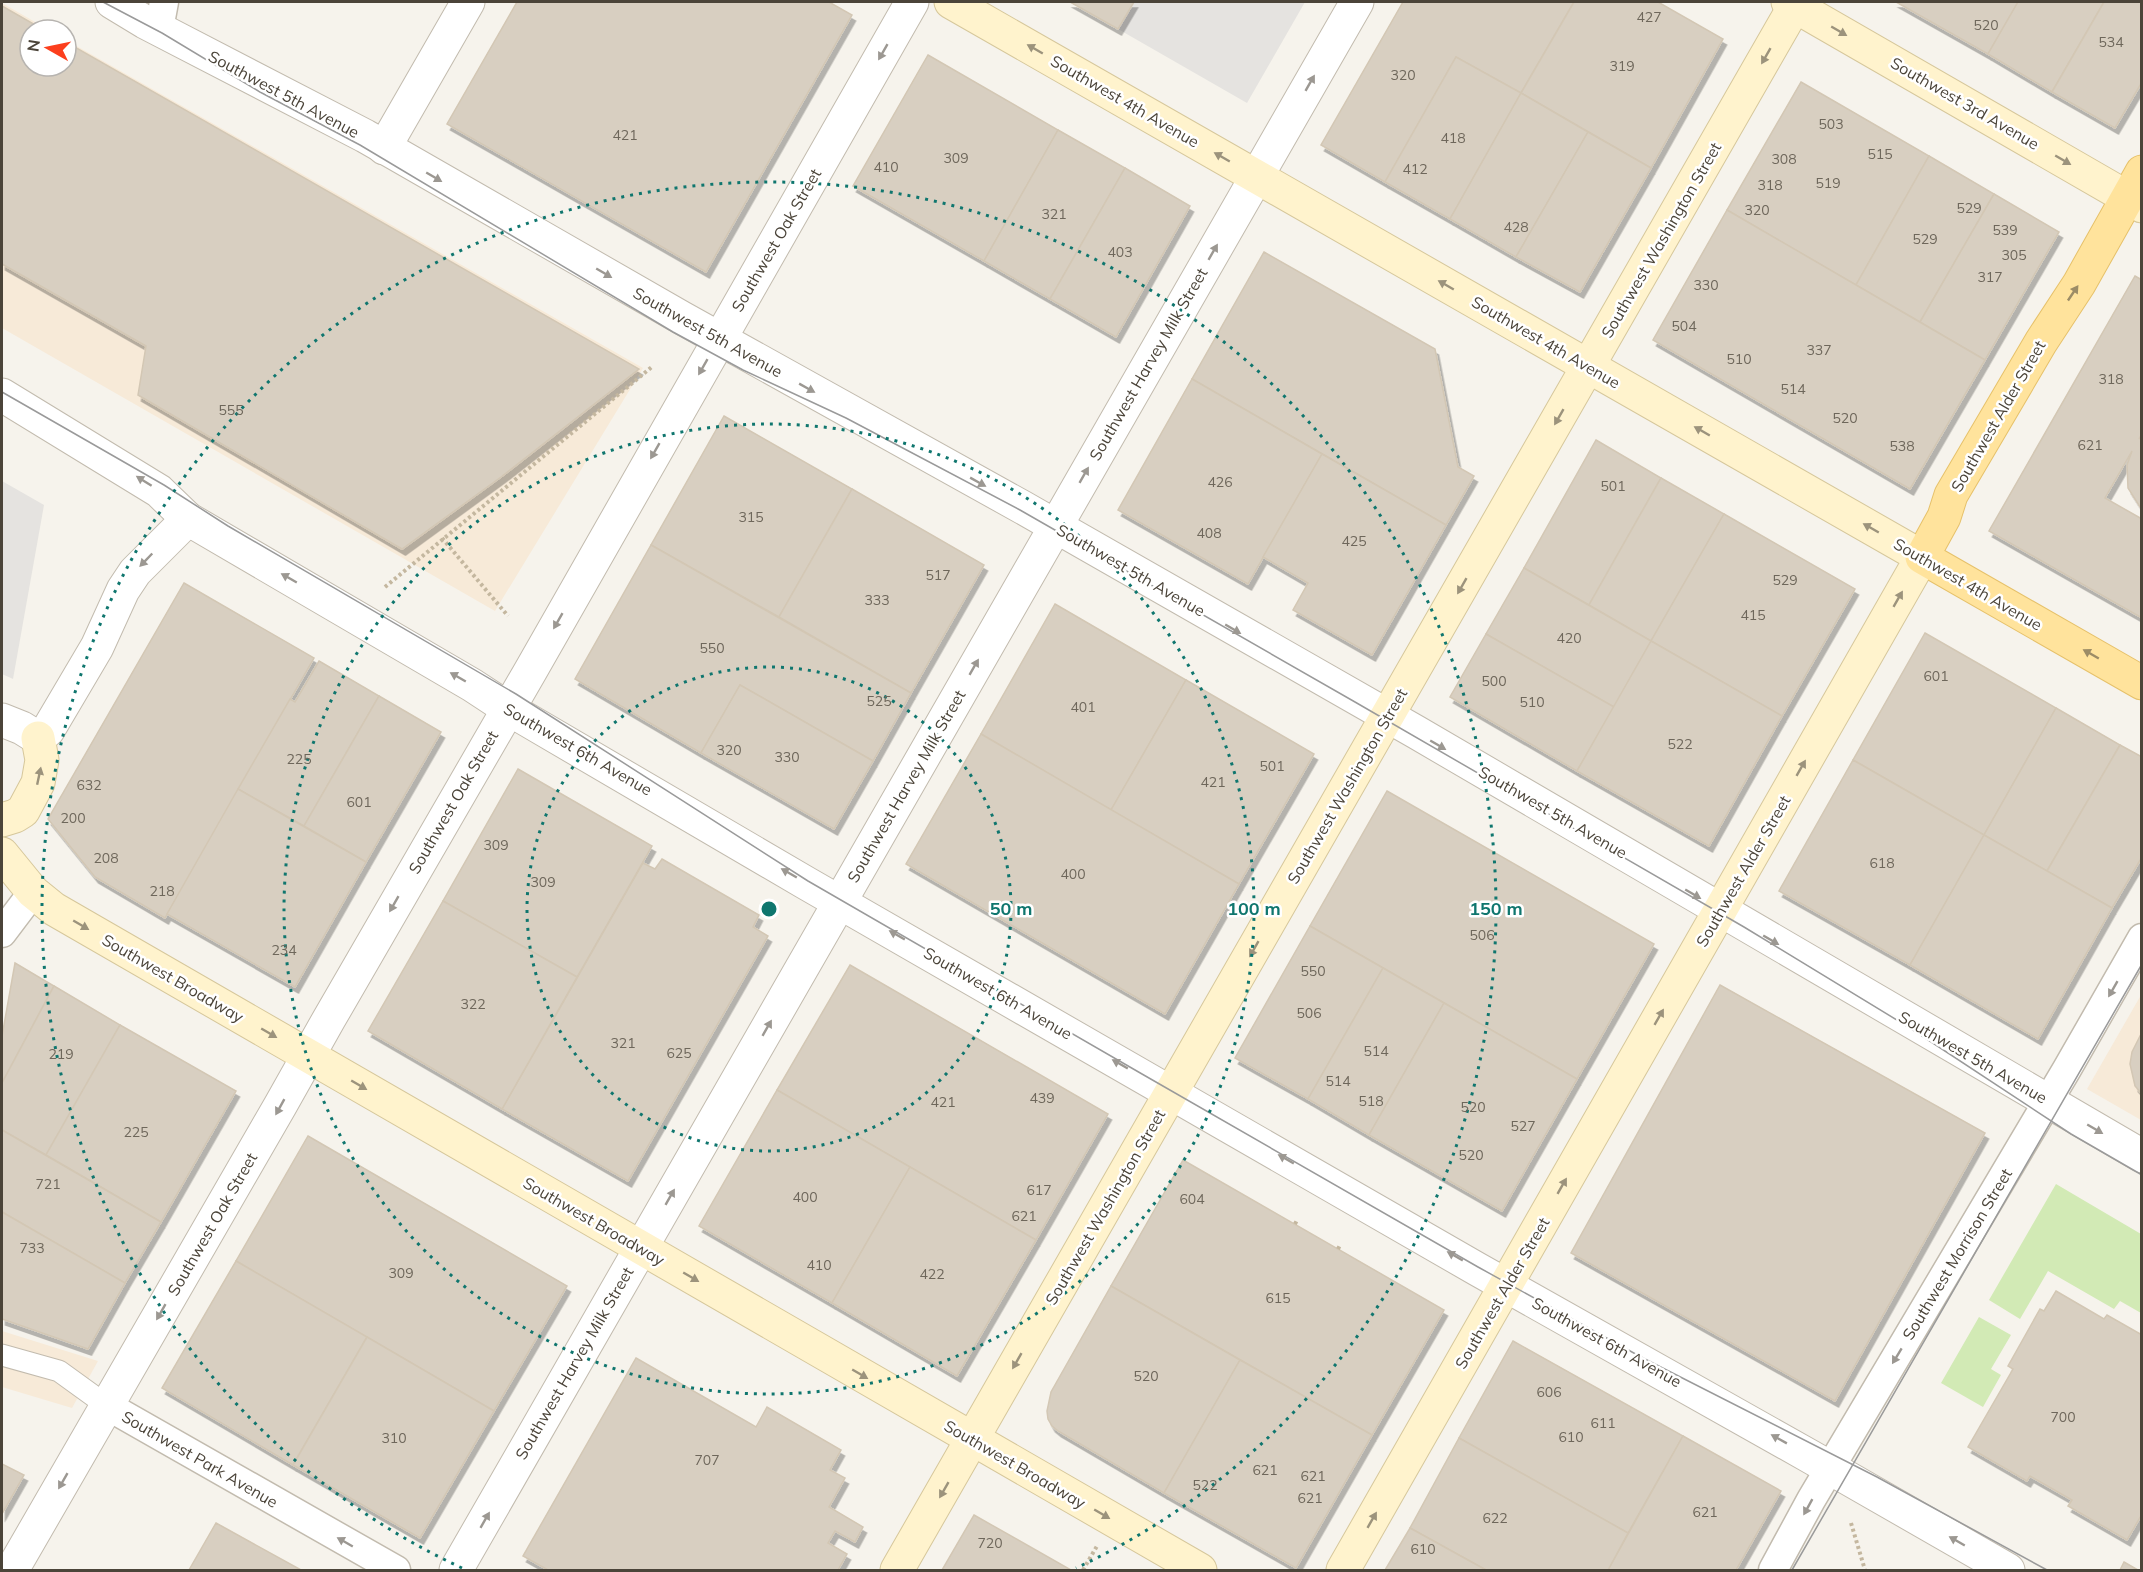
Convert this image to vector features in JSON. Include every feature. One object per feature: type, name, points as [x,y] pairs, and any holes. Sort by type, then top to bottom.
[{"type":"main road","name":"Southwest 4th Avenue","points":[[951,2],[2142,683]]},
{"type":"main road","name":"Southwest 3rd Avenue","points":[[1794,3],[2137,192]]},
{"type":"main road","name":"Southwest Washington Street","points":[[897,1570],[1794,3]]},
{"type":"main road","name":"Southwest Alder Street","points":[[1343,1570],[1922,557],[1944,517],[1951,495],[2041,342],[2137,192]]},
{"type":"main road","points":[[2,820],[23,811],[38,783],[42,760],[38,738]]},
{"type":"main road","name":"Southwest Broadway","points":[[2,854],[33,892],[54,909],[1200,1570]]},
{"type":"street","name":"Southwest 5th Avenue","points":[[112,2],[161,15],[384,148],[1387,716],[2142,1156]]},
{"type":"street","points":[[384,148],[468,2]]},
{"type":"street","name":"Southwest Oak Street","points":[[12,1570],[912,2]]},
{"type":"street","name":"Southwest Harvey Milk Street","points":[[456,1570],[1357,2]]},
{"type":"street","name":"Southwest 6th Avenue","points":[[2,395],[159,491],[188,519],[472,685],[507,708],[1506,1286],[2008,1570]]},
{"type":"street","points":[[2,720],[38,738],[48,730],[97,647],[123,590],[135,572],[188,519]]},
{"type":"street","points":[[2,933],[33,892]]},
{"type":"street","name":"Southwest Morrison Street","points":[[1773,1570],[1830,1468],[2048,1102],[2142,938]]},
{"type":"street","name":"Southwest Park Avenue","points":[[2,1355],[59,1371],[106,1406],[396,1570]]},
{"type":"path","points":[[385,587],[653,366]]},
{"type":"path","points":[[442,538],[508,616]]},
{"type":"path","points":[[1851,1523],[1865,1570]]},
{"type":"shaded area","points":[[1134,2],[1305,2],[1247,103],[1118,29]]},
{"type":"shaded area","points":[[2,3],[28,18],[18,18],[18,78],[78,78],[78,47],[643,368],[495,611],[2,328]]},
{"type":"shaded area","points":[[2,481],[44,505],[13,679],[2,674]]},
{"type":"shaded area","points":[[2141,995],[2141,1120],[2087,1089]]},
{"type":"shaded area","points":[[2,1331],[98,1361],[72,1408],[2,1387]]},
{"type":"green space","points":[[2056,1184],[2141,1234],[2141,1313],[2120,1301],[2114,1309],[2048,1271],[2020,1319],[1989,1300]]},
{"type":"green space","points":[[1979,1317],[2011,1335],[1991,1369],[2001,1375],[1983,1407],[1941,1383]]},
{"type":"building","points":[[517,2],[829,2],[852,15],[706,272],[447,124]]},
{"type":"building","points":[[1070,2],[1134,2],[1118,29]]},
{"type":"building","points":[[1403,2],[1574,2],[1521,93],[1456,57],[1385,182],[1321,145]]},
{"type":"building","points":[[1574,2],[1658,2],[1723,39],[1651,168],[1521,93]]},
{"type":"building","points":[[1896,2],[2018,2],[1988,54]]},
{"type":"building","points":[[2018,2],[2104,2],[2052,92],[1988,54]]},
{"type":"building","points":[[2104,2],[2142,2],[2142,82],[2115,128],[2052,92]]},
{"type":"building","points":[[2,6],[23,18],[18,18],[18,78],[78,78],[78,49],[639,369],[501,477],[402,549],[138,395],[146,346],[2,264]]},
{"type":"building","points":[[928,55],[1058,130],[984,261],[853,186]]},
{"type":"building","points":[[1456,57],[1521,93],[1450,219],[1385,182]]},
{"type":"building","points":[[1801,82],[1929,156],[1856,285],[1727,210]]},
{"type":"building","points":[[1521,93],[1588,132],[1516,257],[1450,219]]},
{"type":"building","points":[[1058,130],[1125,168],[1050,299],[984,261]]},
{"type":"building","points":[[1588,132],[1651,168],[1580,292],[1516,257]]},
{"type":"building","points":[[1929,156],[1994,194],[1920,322],[1856,285]]},
{"type":"building","points":[[1125,168],[1190,206],[1116,337],[1050,299]]},
{"type":"building","points":[[1994,194],[2059,232],[1985,360],[1920,322]]},
{"type":"building","points":[[1727,210],[1985,360],[1910,489],[1653,340]]},
{"type":"building","points":[[1264,252],[1435,349],[1458,467],[1474,476],[1446,525],[1192,379]]},
{"type":"building","points":[[2135,276],[2142,280],[2142,434],[2139,439],[2142,435],[2142,510],[2128,488],[2127,465],[2132,451],[2105,498],[2142,519],[2142,618],[1989,531]]},
{"type":"building","points":[[1192,379],[1322,454],[1248,584],[1118,510]]},
{"type":"building","points":[[724,416],[852,489],[779,617],[651,545]]},
{"type":"building","points":[[1596,440],[1661,478],[1589,605],[1524,568]]},
{"type":"building","points":[[1322,454],[1446,525],[1372,655],[1293,610],[1308,583],[1263,557]]},
{"type":"building","points":[[1661,478],[1724,514],[1651,641],[1589,605]]},
{"type":"building","points":[[852,489],[984,565],[911,693],[779,617]]},
{"type":"building","points":[[1724,514],[1855,589],[1782,716],[1651,641]]},
{"type":"building","points":[[651,545],[911,693],[873,761],[740,685],[701,753],[575,679]]},
{"type":"building","points":[[1524,568],[1651,641],[1614,707],[1486,634]]},
{"type":"building","points":[[184,583],[314,658],[165,918],[95,877],[48,819]]},
{"type":"building","points":[[1055,604],[1186,680],[1111,810],[981,734]]},
{"type":"building","points":[[1925,633],[2056,708],[1984,835],[1853,760]]},
{"type":"building","points":[[1486,634],[1614,707],[1577,771],[1450,697]]},
{"type":"building","points":[[1651,641],[1782,716],[1709,846],[1577,771]]},
{"type":"building","points":[[319,661],[379,696],[304,826],[238,789],[290,699],[295,702]]},
{"type":"building","points":[[1186,680],[1314,754],[1239,884],[1111,810]]},
{"type":"building","points":[[740,685],[873,761],[834,829],[701,753]]},
{"type":"building","points":[[379,696],[441,732],[366,862],[304,826]]},
{"type":"building","points":[[2056,708],[2120,745],[2047,871],[1984,835]]},
{"type":"building","points":[[981,734],[1239,884],[1165,1014],[906,864]]},
{"type":"building","points":[[2120,745],[2142,757],[2142,857],[2112,908],[2047,871]]},
{"type":"building","points":[[1853,760],[1984,835],[1910,965],[1779,891]]},
{"type":"building","points":[[518,769],[652,846],[577,977],[443,901]]},
{"type":"building","points":[[238,789],[366,862],[295,987],[167,914]]},
{"type":"building","points":[[1387,791],[1654,944],[1577,1079],[1310,926]]},
{"type":"building","points":[[1984,835],[2112,908],[2038,1039],[1910,965]]},
{"type":"building","points":[[662,859],[759,915],[753,927],[768,936],[628,1181],[502,1109],[643,863],[655,869]]},
{"type":"building","points":[[443,901],[577,977],[502,1109],[368,1031]]},
{"type":"building","points":[[1310,926],[1383,968],[1308,1099],[1235,1058]]},
{"type":"building","points":[[15,963],[54,986],[2,1083],[2,1036]]},
{"type":"building","points":[[850,965],[1108,1114],[1036,1240],[777,1090]]},
{"type":"building","points":[[1383,968],[1444,1003],[1369,1135],[1308,1099]]},
{"type":"building","points":[[1720,985],[1985,1133],[1835,1401],[1571,1253]]},
{"type":"building","points":[[54,986],[120,1025],[46,1155],[2,1130],[2,1083]]},
{"type":"building","points":[[1444,1003],[1577,1079],[1502,1211],[1369,1135]]},
{"type":"building","points":[[120,1025],[236,1091],[161,1222],[46,1155]]},
{"type":"building","points":[[2142,1032],[2142,1094],[2135,1086],[2130,1064],[2132,1052]]},
{"type":"building","points":[[777,1090],[910,1167],[832,1303],[699,1226]]},
{"type":"building","points":[[2,1130],[161,1222],[125,1283],[2,1212]]},
{"type":"building","points":[[308,1136],[567,1286],[494,1411],[236,1261]]},
{"type":"building","points":[[1183,1160],[1444,1310],[1372,1435],[1111,1286]]},
{"type":"building","points":[[910,1167],[1036,1240],[957,1376],[832,1303]]},
{"type":"building","points":[[2,1212],[125,1283],[88,1349],[2,1319]]},
{"type":"building","points":[[236,1261],[367,1337],[293,1465],[162,1388]]},
{"type":"building","points":[[1111,1286],[1240,1360],[1164,1493],[1058,1431],[1048,1419],[1047,1411],[1051,1392]]},
{"type":"building","points":[[2056,1291],[2104,1319],[2107,1315],[2142,1335],[2142,1514],[2127,1540],[2068,1506],[2072,1500],[2030,1476],[2027,1481],[1968,1447],[2013,1369],[2008,1366],[2040,1309],[2044,1311]]},
{"type":"building","points":[[367,1337],[494,1411],[420,1538],[293,1465]]},
{"type":"building","points":[[1513,1341],[1683,1436],[1628,1533],[1459,1438]]},
{"type":"building","points":[[636,1358],[756,1427],[767,1407],[841,1450],[830,1470],[845,1478],[829,1507],[863,1527],[855,1542],[835,1531],[828,1543],[847,1554],[838,1570],[548,1570],[523,1556]]},
{"type":"building","points":[[1240,1360],[1372,1435],[1296,1568],[1164,1493]]},
{"type":"building","points":[[1683,1436],[1781,1491],[1736,1570],[1608,1570]]},
{"type":"building","points":[[1459,1438],[1628,1533],[1608,1570],[1486,1570],[1410,1528]]},
{"type":"building","points":[[2,1464],[24,1475],[2,1514]]},
{"type":"building","points":[[974,1515],[1071,1570],[942,1570]]},
{"type":"building","points":[[216,1523],[301,1570],[189,1570]]},
{"type":"building","points":[[1410,1528],[1486,1570],[1385,1570]]},
{"type":"building","points":[[2124,1562],[2138,1570],[2120,1570]]},
{"type":"tram line","points":[[103,2],[162,33],[260,92],[360,145],[673,332],[743,370],[846,418],[1020,510],[1355,702],[1744,927],[1910,1028],[2071,1134],[2142,1175]]},
{"type":"tram line","points":[[2,392],[164,485],[228,526],[516,694],[808,881],[1142,1074],[1478,1267],[1641,1357],[1877,1477],[2047,1570]]},
{"type":"tram line","points":[[1792,1570],[2142,964]]}]
